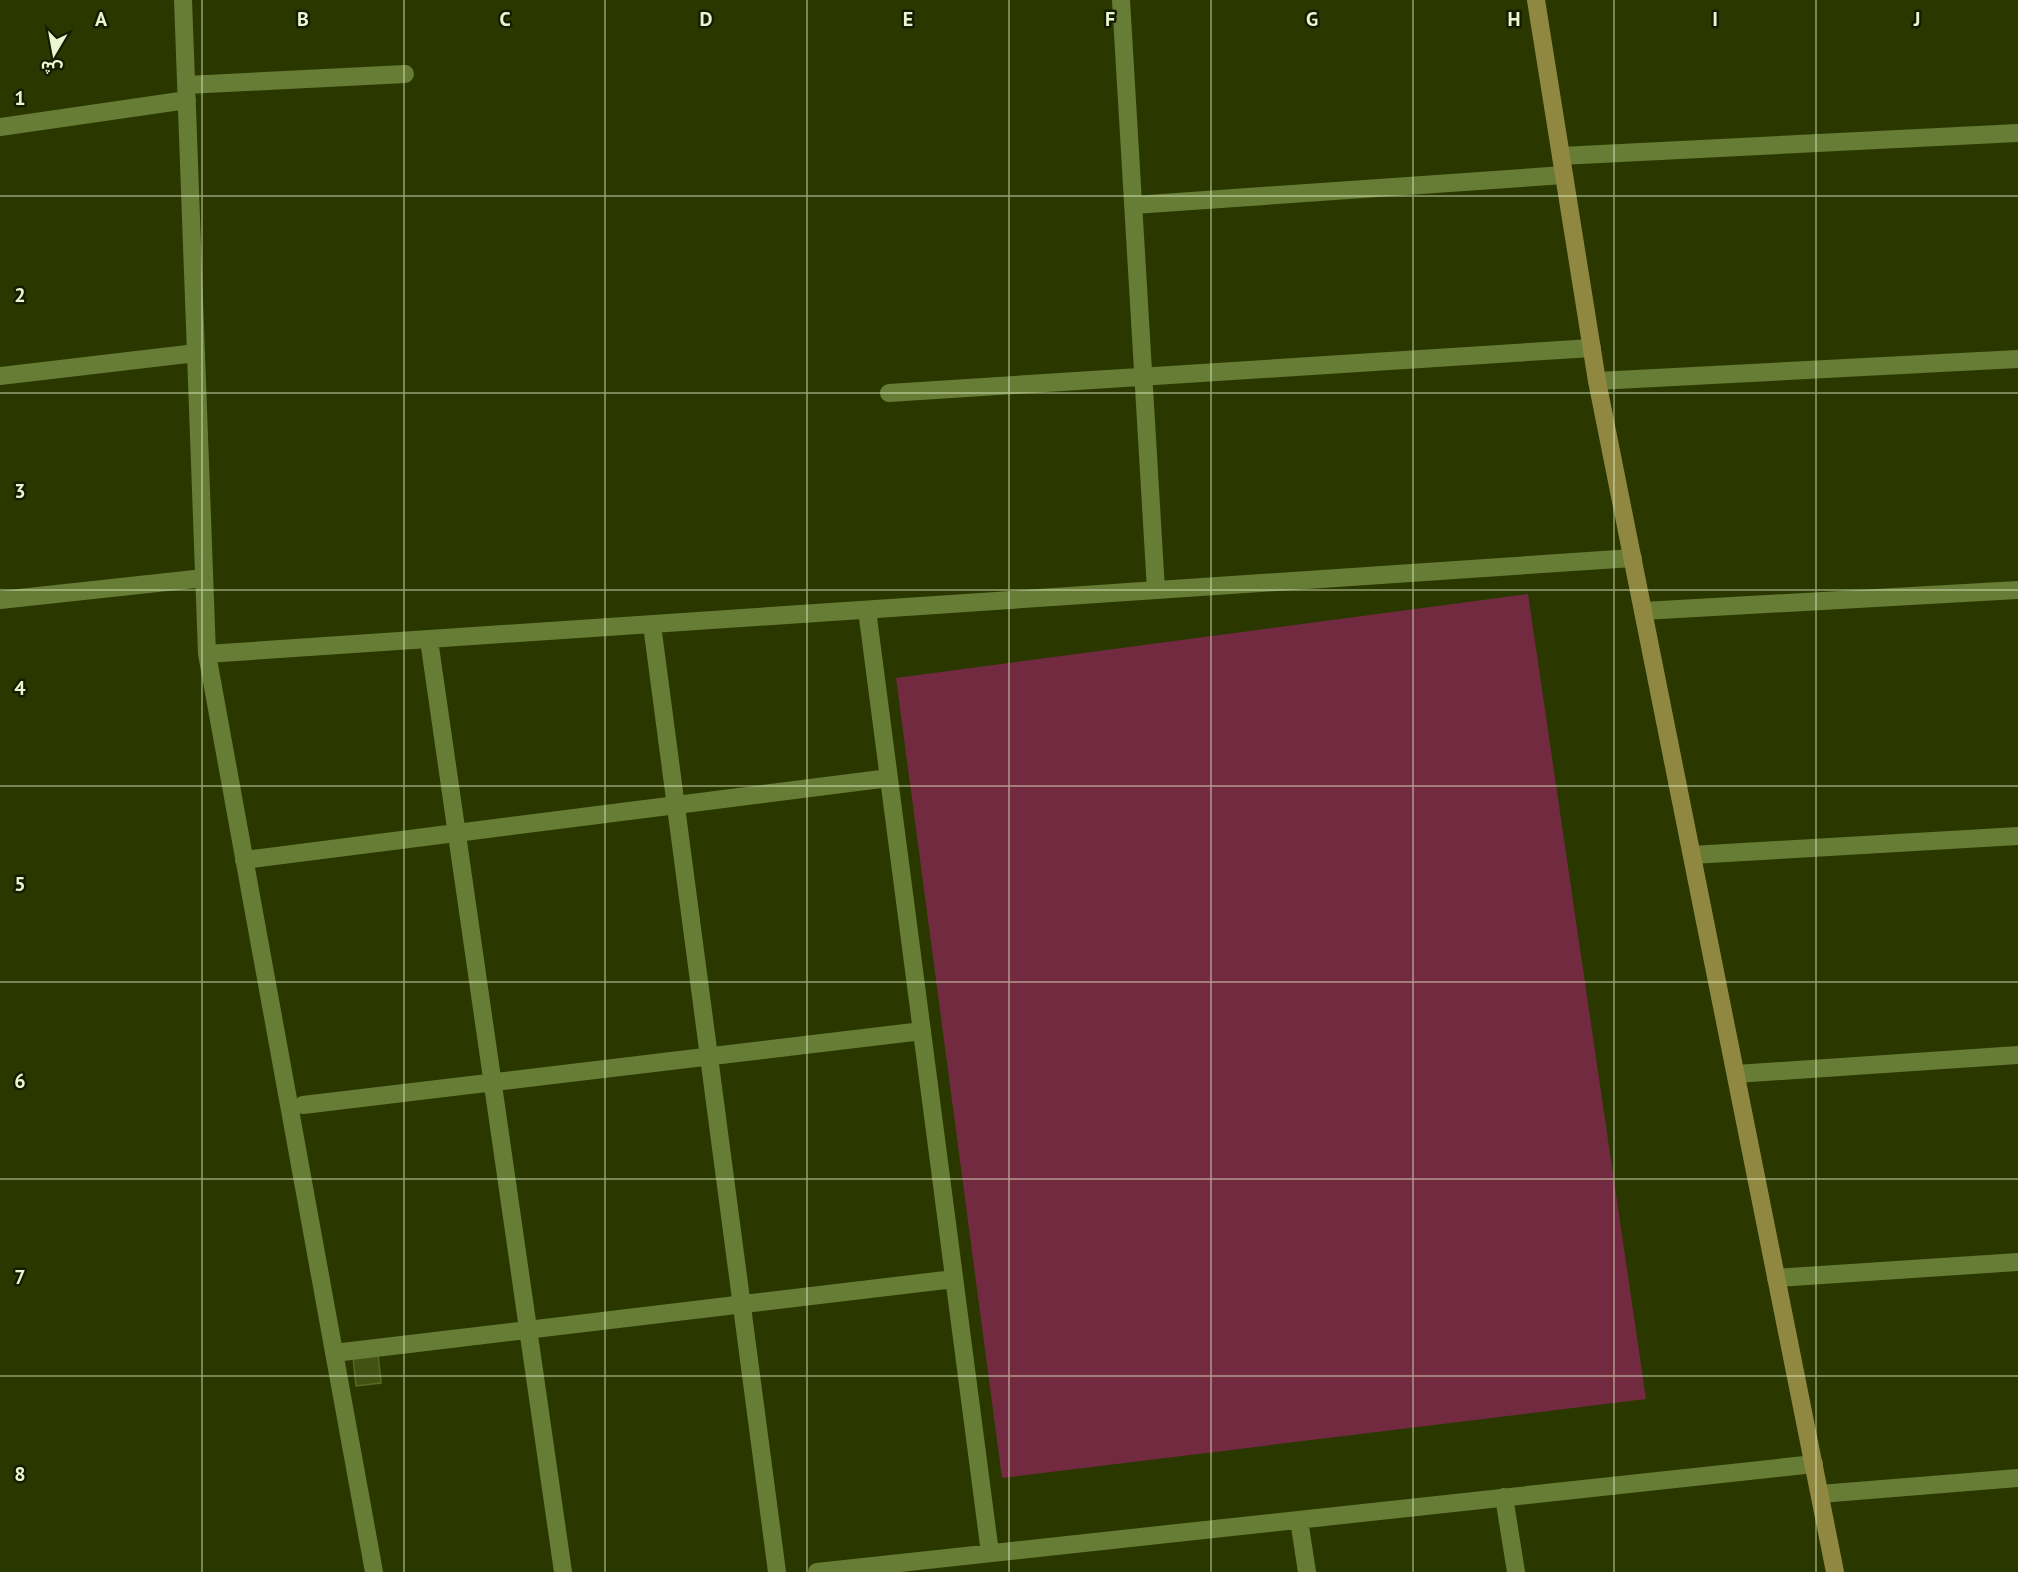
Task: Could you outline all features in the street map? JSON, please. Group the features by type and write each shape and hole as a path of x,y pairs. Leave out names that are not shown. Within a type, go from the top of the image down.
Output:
{"street":[{"path":"183,0 207,654 374,1572"},
{"path":"1121,0 1156,590"},
{"path":"1536,0 1597,381 1835,1572"},
{"path":"0,127 187,92 405,74"},
{"path":"1561,156 2018,133"},
{"path":"1134,205 1564,175"},
{"path":"889,393 1592,348"},
{"path":"0,376 196,353"},
{"path":"1597,381 2018,359"},
{"path":"207,654 1633,558"},
{"path":"0,600 204,578"},
{"path":"1643,611 2018,590"},
{"path":"867,610 990,1553"},
{"path":"652,625 777,1572"},
{"path":"429,640 563,1572"},
{"path":"244,860 888,778"},
{"path":"1692,855 2018,836"},
{"path":"303,1105 922,1031"},
{"path":"1736,1074 2018,1055"},
{"path":"1776,1278 2018,1262"},
{"path":"334,1353 954,1279"},
{"path":"817,1572 1814,1464"},
{"path":"1820,1494 2018,1478"},
{"path":"1504,1497 1516,1572"},
{"path":"1299,1520 1307,1572"}],"shaded area":[{"path":"1528,594 1646,1399 1002,1478 896,678"}],"building":[{"path":"378,1354 381,1383 356,1386 353,1357"}]}
